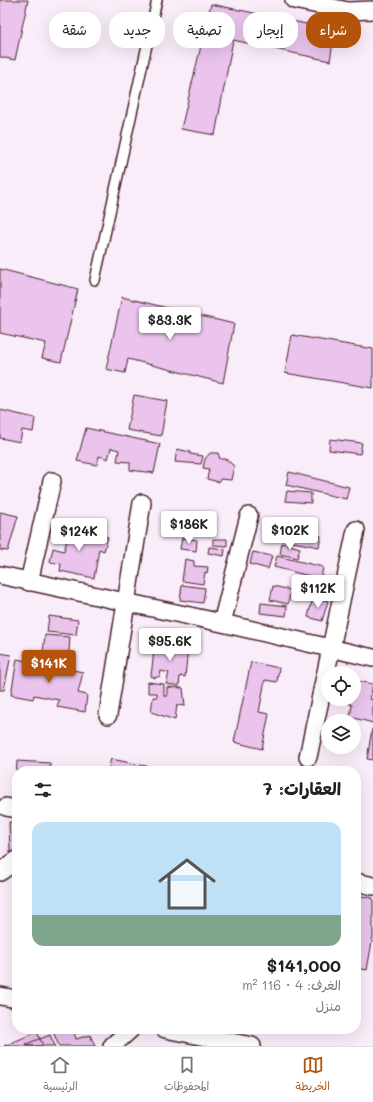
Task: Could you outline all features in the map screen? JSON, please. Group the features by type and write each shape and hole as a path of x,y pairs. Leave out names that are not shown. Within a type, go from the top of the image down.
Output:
{"street":[{"path":"294,0 348,11 373,10"},
{"path":"29,582 52,481"},
{"path":"108,714 142,503"},
{"path":"222,623 249,516"},
{"path":"308,757 356,530"},
{"path":"0,575 222,623 373,658"},
{"path":"0,872 12,864"},
{"path":"361,883 373,886"},
{"path":"0,996 12,998"},
{"path":"112,1046 125,1034"},
{"path":"199,1034 252,1046"}],"lane":[{"path":"95,280 157,0"}],"building":[{"path":"0,0 28,0 15,60 0,57"},
{"path":"211,4 249,12 243,12 243,42 235,40 235,12 209,12"},
{"path":"298,22 306,24 306,48 332,48 330,61 270,48 298,48"},
{"path":"200,48 231,48 215,135 181,129"},
{"path":"0,269 78,289 61,362 42,358 46,343 0,333"},
{"path":"122,297 234,324 223,383 128,359 125,373 106,369"},
{"path":"292,335 373,349 373,388 285,373"},
{"path":"134,395 167,401 161,436 127,430"},
{"path":"0,410 35,418 33,432 22,430 20,442 0,438"},
{"path":"86,428 160,444 154,473 130,470 130,462 117,461 119,450 111,448 108,459 99,456 97,465 77,461"},
{"path":"330,439 362,443 360,454 329,450"},
{"path":"177,449 190,452 190,454 203,456 201,464 175,462"},
{"path":"210,453 218,453 220,459 226,459 234,466 231,480 220,479 219,482 207,479 209,469 203,468 205,459"},
{"path":"289,472 349,487 346,499 286,485"},
{"path":"287,491 311,493 311,503 285,501"},
{"path":"0,512 18,516 8,551 0,550"},
{"path":"58,526 108,537 104,551 99,549 94,578 60,571 61,564 50,562 53,548 64,551 67,540 56,537"},
{"path":"284,528 321,536 319,547 282,540"},
{"path":"182,538 197,540 196,551 180,549"},
{"path":"213,539 227,539 227,546 213,545"},
{"path":"282,543 300,548 297,558 280,554"},
{"path":"209,547 225,549 224,556 208,553"},
{"path":"253,552 272,556 268,569 250,564"},
{"path":"277,556 323,567 321,579 274,567"},
{"path":"185,559 194,561 194,566 208,567 207,573 205,572 203,584 182,581"},
{"path":"182,585 205,588 203,603 180,600"},
{"path":"273,586 291,590 288,604 270,600"},
{"path":"313,597 328,601 322,621 308,617"},
{"path":"261,603 287,606 286,616 260,613"},
{"path":"49,616 78,620 76,635 47,632"},
{"path":"45,635 70,637 68,663 42,661"},
{"path":"155,642 188,647 185,677 180,676 179,686 166,684 169,673 161,671 160,676 155,678 151,676"},
{"path":"0,653 11,655 4,690 0,690"},
{"path":"17,659 83,672 78,693 87,695 85,712 57,707 59,700 34,695 33,699 11,695"},
{"path":"251,662 279,668 277,682 265,680 259,712 269,714 262,749 234,742"},
{"path":"148,682 164,684 164,696 167,696 167,687 183,688 185,706 177,705 175,720 151,712 153,697 157,697 157,693 148,693"},
{"path":"361,682 373,684 370,699 373,700 373,723 361,720 361,714 350,714 352,706 361,706"},
{"path":"373,729 373,760 367,759"},
{"path":"111,759 146,766 109,766"},
{"path":"17,761 50,763 50,766 17,766"},
{"path":"9,822 12,822 12,851 10,852"},
{"path":"361,896 373,898 373,936 367,970 361,969"},
{"path":"32,1034 38,1034 43,1046 4,1046"},
{"path":"54,1034 74,1034 76,1039 90,1035 95,1046 59,1046"},
{"path":"50,1035 55,1046 27,1046 26,1044"}]}
